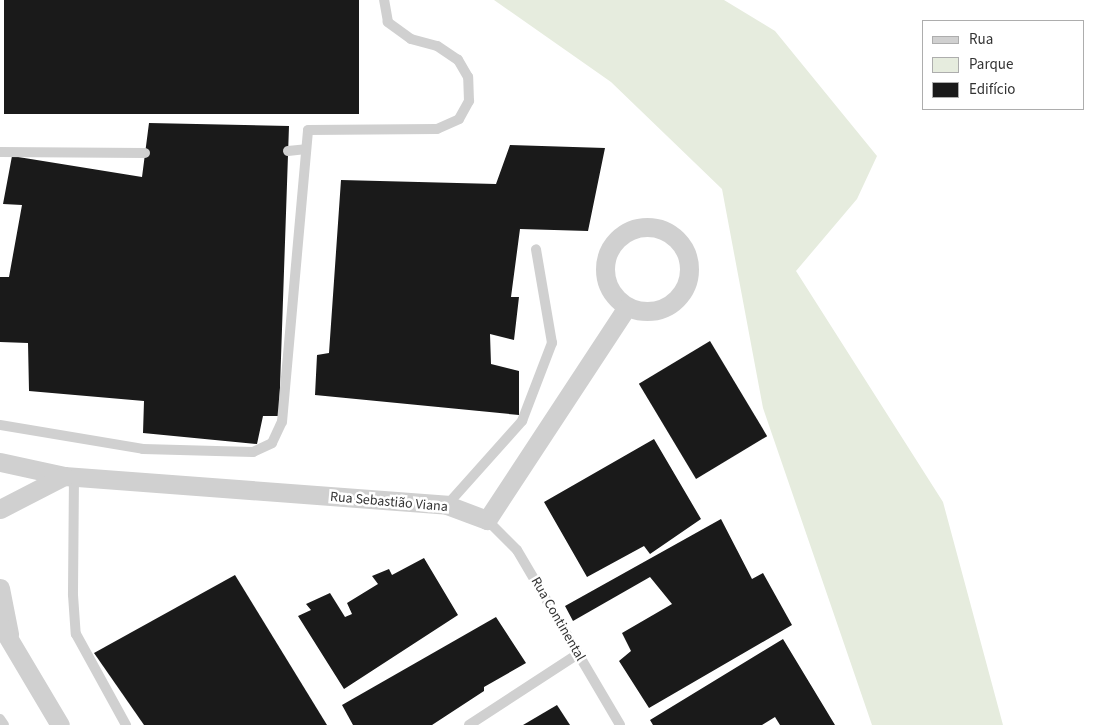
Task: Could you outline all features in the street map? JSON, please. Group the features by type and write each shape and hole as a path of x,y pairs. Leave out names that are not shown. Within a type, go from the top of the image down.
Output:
{"street":[{"path":"633,228 661,228 684,246 690,272 687,286 668,306 655,311 627,307 608,286 604,273 608,252 621,235 633,228"},
{"path":"487,520 627,307"},
{"name":"Rua Sebastião Viana","path":"0,462 69,476 447,505 487,520"},
{"path":"0,509 69,476"},
{"path":"0,492 0,499"},
{"path":"0,588 4,629 60,725"}],"lane":[{"path":"0,425 143,449 252,452 272,443 282,422 309,128 437,129 459,119 469,101 468,77 458,60 436,46 411,39 388,22 384,0"},
{"path":"288,151 306,150"},
{"path":"0,152 145,153"},
{"path":"447,505 522,421 552,343 536,250"},
{"path":"69,476 76,634 126,725"},
{"name":"Rua Continental","path":"487,520 517,550 620,725"},
{"path":"469,725 578,654"},
{"path":"0,719 4,725"}],"green space":[{"path":"494,0 724,0 775,31 877,156 857,199 796,271 943,502 1003,725 872,725 763,408 722,189 611,82"}],"building":[{"path":"4,0 359,0 359,114 4,114"},
{"path":"149,123 289,126 279,416 263,416 257,444 143,433 144,401 29,391 28,343 0,342 0,277 9,277 22,205 3,204 12,156 142,177"},
{"path":"510,145 605,148 588,231 520,229 511,297 519,297 514,340 490,334 491,364 519,371 519,415 315,395 317,355 329,353 341,180 496,184"},
{"path":"710,341 767,436 696,479 639,384"},
{"path":"654,439 701,519 650,554 644,546 587,577 544,502"},
{"path":"721,519 752,579 763,573 792,625 649,708 619,661 631,651 622,633 672,604 650,577 573,621 565,606"},
{"path":"424,558 458,615 344,689 298,616 311,610 306,604 330,593 345,617 352,614 347,603 378,584 372,576 389,569 392,575"},
{"path":"235,575 327,725 144,725 94,653"},
{"path":"496,617 526,663 484,687 484,691 432,725 353,725 342,705"},
{"path":"783,639 835,725 780,725 775,717 762,725 653,725 650,720"},
{"path":"557,705 570,725 523,725"}]}
